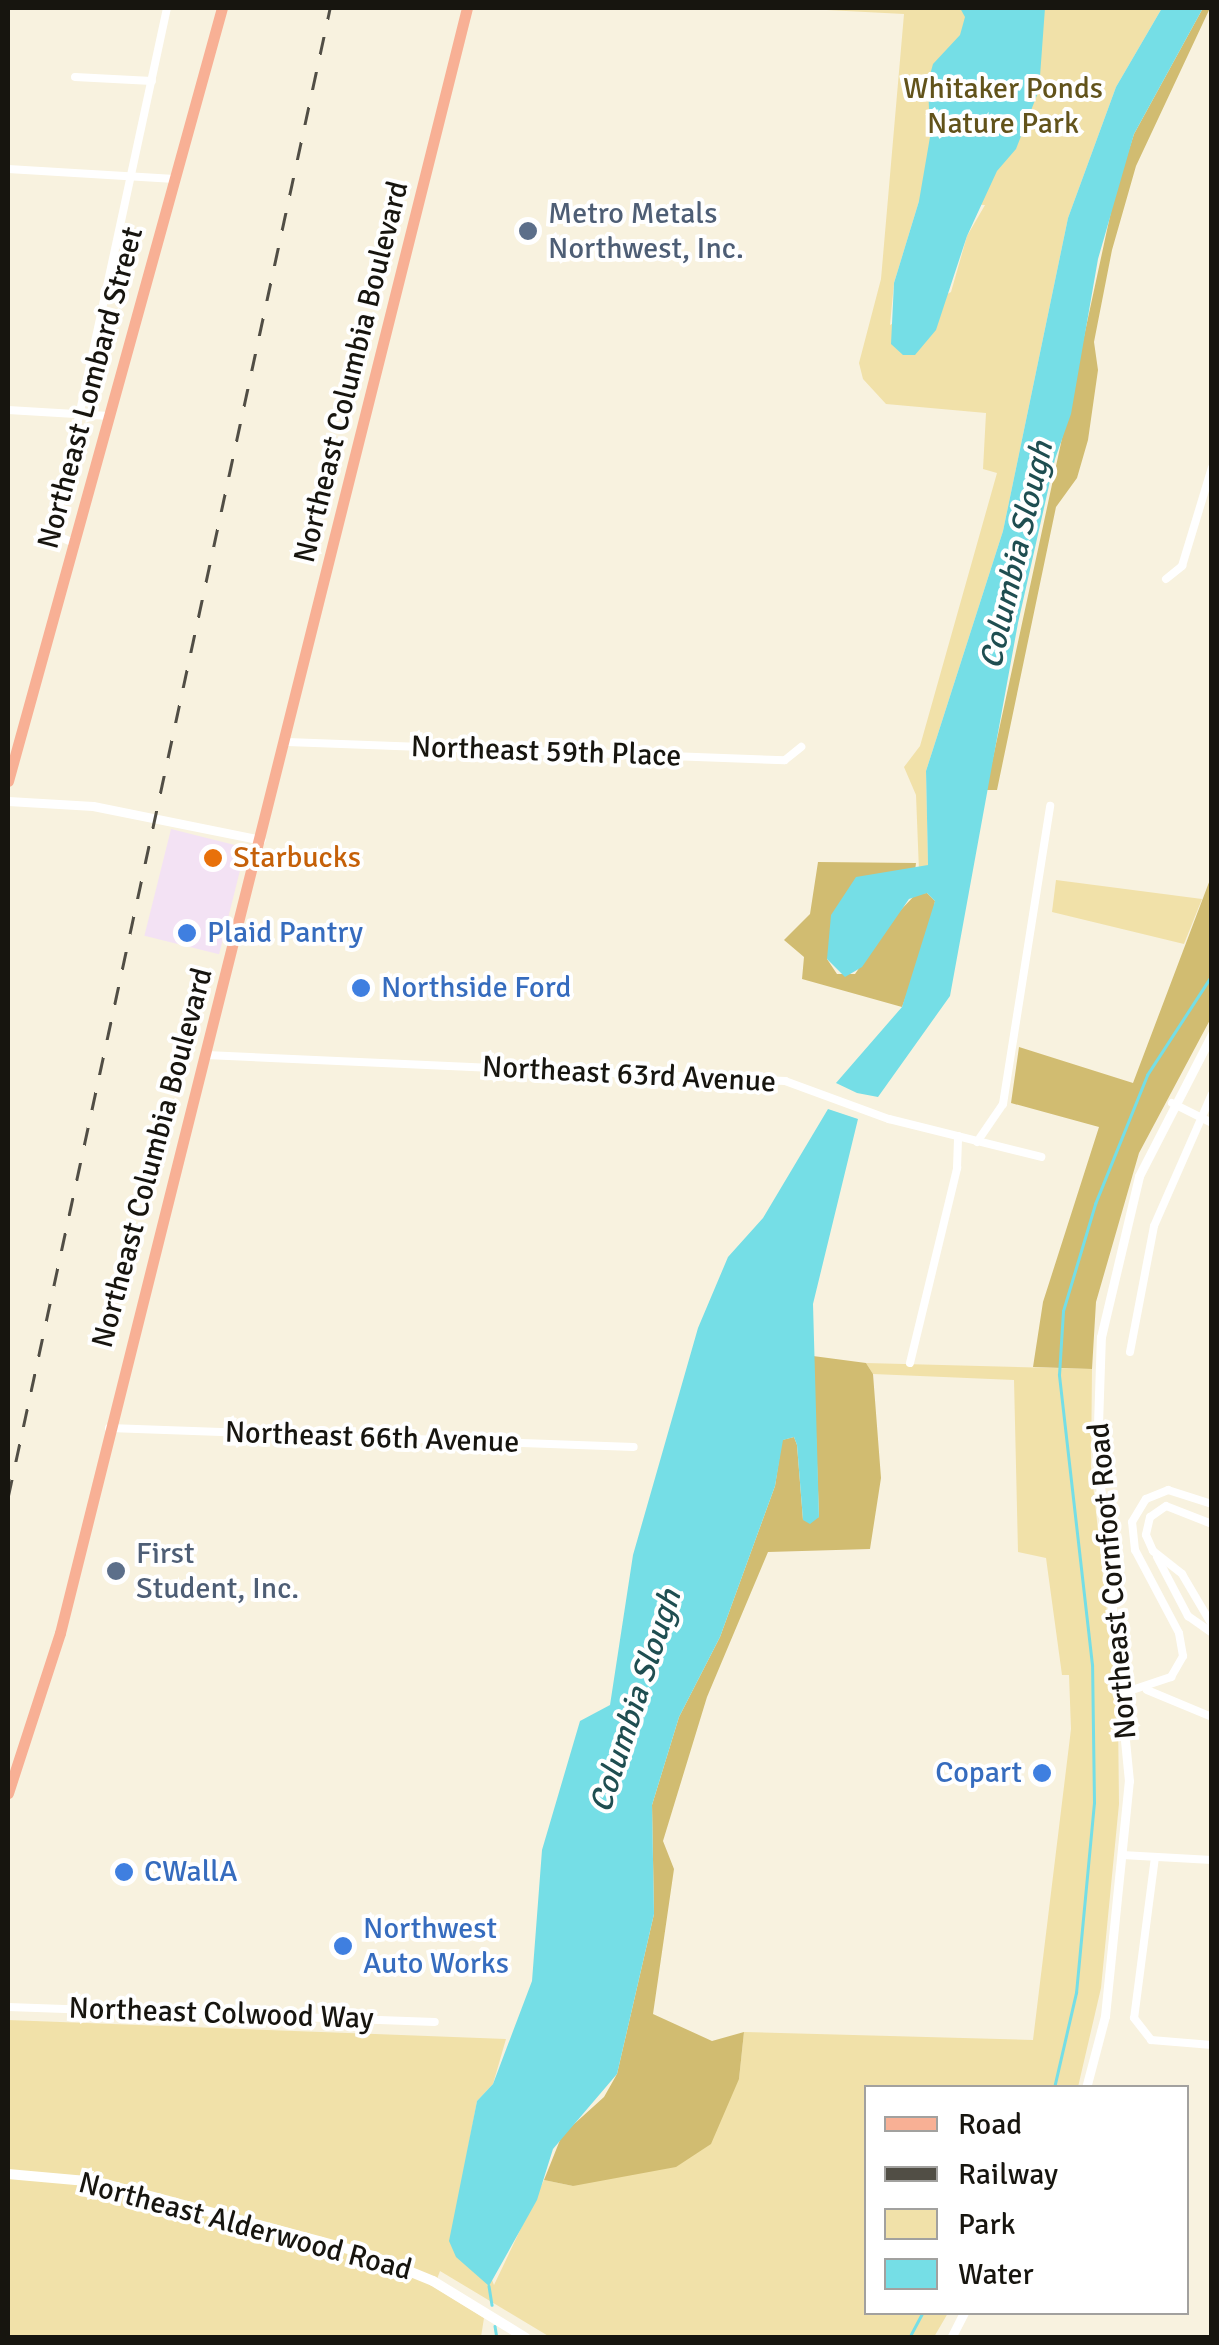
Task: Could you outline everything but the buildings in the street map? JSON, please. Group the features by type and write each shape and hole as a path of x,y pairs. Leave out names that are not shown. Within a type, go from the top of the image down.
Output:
{"main road":[{"name":"Northeast Lombard Street","path":"8,781 222,8"},
{"name":"Northeast Columbia Boulevard","path":"8,1793 54,1654 287,742 467,8"},
{"name":"Northeast Alderwood Road","path":"8,2174 98,2182 378,2257 433,2280 526,2338"}],"street":[{"path":"74,543 60,537 56,527 166,8"},
{"path":"74,78 152,81"},
{"path":"8,168 175,179"},
{"path":"8,410 109,416"},
{"path":"1166,579 1182,566 1212,467"},
{"name":"Northeast 59th Place","path":"287,742 785,760 801,748"},
{"path":"8,800 86,806 262,840"},
{"path":"977,1142 1004,1098 1050,806"},
{"name":"Northeast Cornfoot Road","path":"1087,2085 1103,2026 1129,1780 1124,1693 1098,1468 1099,1359 1127,1213 1172,1103 1212,1034"},
{"name":"Northeast 63rd Avenue","path":"206,1055 785,1082 977,1142 1041,1157"},
{"path":"1130,1352 1154,1226 1198,1116 1212,1094"},
{"path":"1172,1103 1212,1123"},
{"path":"910,1362 957,1168 958,1136"},
{"name":"Northeast 66th Avenue","path":"110,1428 634,1448"},
{"path":"1124,1693 1148,1690 1179,1668 1183,1644 1136,1550 1132,1522 1146,1500 1168,1490 1212,1504"},
{"path":"1212,1524 1166,1506 1147,1526 1153,1551 1188,1616 1212,1629"},
{"path":"1148,1690 1212,1716"},
{"path":"1122,1855 1212,1860"},
{"path":"1155,1858 1134,2018 1152,2040 1212,2045"},
{"name":"Northeast Colwood Way","path":"8,2006 435,2022"},
{"path":"951,2338 962,2315"}],"shaded area":[{"path":"1203,8 1210,8 1136,166 1112,250 1094,342 1098,370 1088,440 1077,478 1056,507 997,790 986,790 1115,193 1134,134"},
{"path":"171,829 246,848 219,954 144,936"},
{"path":"818,862 916,863 915,871 902,872 827,959 837,974 855,974 896,915 916,894 927,893 935,901 930,932 902,1007 802,979 804,957 784,940 810,914"},
{"path":"1211,877 1211,1018 1139,1153 1096,1302 1092,1369 1033,1367 1043,1302 1099,1127 1011,1103 1019,1047 1133,1083"},
{"path":"813,1356 866,1363 873,1374 881,1478 870,1549 768,1552 707,1697 663,1841 674,1869 653,2014 712,2041 744,2032 739,2079 711,2144 676,2167 573,2186 544,2180 562,2135 604,2097 617,2074 654,1914 652,1805 679,1717 720,1637 775,1486 782,1440 794,1437 797,1445 803,1520 819,1517"}],"green space":[{"name":"Whitaker Ponds Nature Park","path":"788,8 1162,8 1116,87 1068,218 1003,531 926,771 928,865 919,871 916,795 904,767 920,746 997,473 983,469 986,413 886,404 863,379 859,363 881,279 904,14","holes":["919,201 985,205 967,236 951,292 890,325 894,283"]},
{"path":"1056,880 1202,899 1184,944 1052,912"},
{"path":"866,1363 1092,1369 1091,1466 1118,1714 1119,1804 1101,1988 1078,2085 864,2085 864,2315 947,2315 934,2337 550,2337 440,2271 434,2287 484,2318 481,2337 8,2337 8,2020 506,2039 493,2084 477,2101 459,2196 494,2285 544,2180 573,2186 739,2079 744,2032 1033,2040 1071,1729 1069,1675 1062,1675 1046,1558 1018,1552 1014,1380 873,1374"}],"water":[{"path":"960,8 1045,8 1039,90 1016,149 997,171 967,236 936,330 915,355 903,355 891,344 894,283 919,201 930,137 928,82 933,64 960,35 965,17"},
{"path":"1162,8 1203,8 1134,134 1098,259 1071,414 1055,459 1018,623 950,996 878,1097 857,1093 836,1083 902,1007 935,901 927,893 909,899 862,967 845,977 827,959 831,915 856,877 928,865 926,771 1003,531 1068,218 1116,87"},
{"path":"828,1109 858,1119 813,1304 819,1517 810,1524 803,1520 797,1445 794,1437 783,1440 775,1486 720,1637 679,1717 652,1805 654,1914 617,2074 553,2149 537,2200 489,2286 456,2257 449,2241 477,2101 493,2084 532,1981 542,1850 580,1721 610,1705 633,1555 698,1328 728,1257 763,1218"}],"waterway":[{"name":"Columbia Slough","path":"1055,2085 1076,1993 1094,1803 1092,1665 1059,1375 1063,1311 1095,1204 1147,1075 1212,975"},
{"name":"Columbia Slough","path":"489,2286 492,2305"},
{"name":"Columbia Slough","path":"909,2338 921,2315"},
{"name":"Columbia Slough","path":"495,2326 497,2338"}],"railway":[{"path":"8,1497 330,8"}],"place":[{"name":"Metro Metals Northwest, Inc.","path":"528,231"},
{"name":"Starbucks","path":"213,858"},
{"name":"Plaid Pantry","path":"187,933"},
{"name":"Northside Ford","path":"361,988"},
{"name":"First Student, Inc.","path":"116,1571"},
{"name":"Copart","path":"1042,1773"},
{"name":"CWallA","path":"124,1872"},
{"name":"Northwest Auto Works","path":"343,1946"}]}
